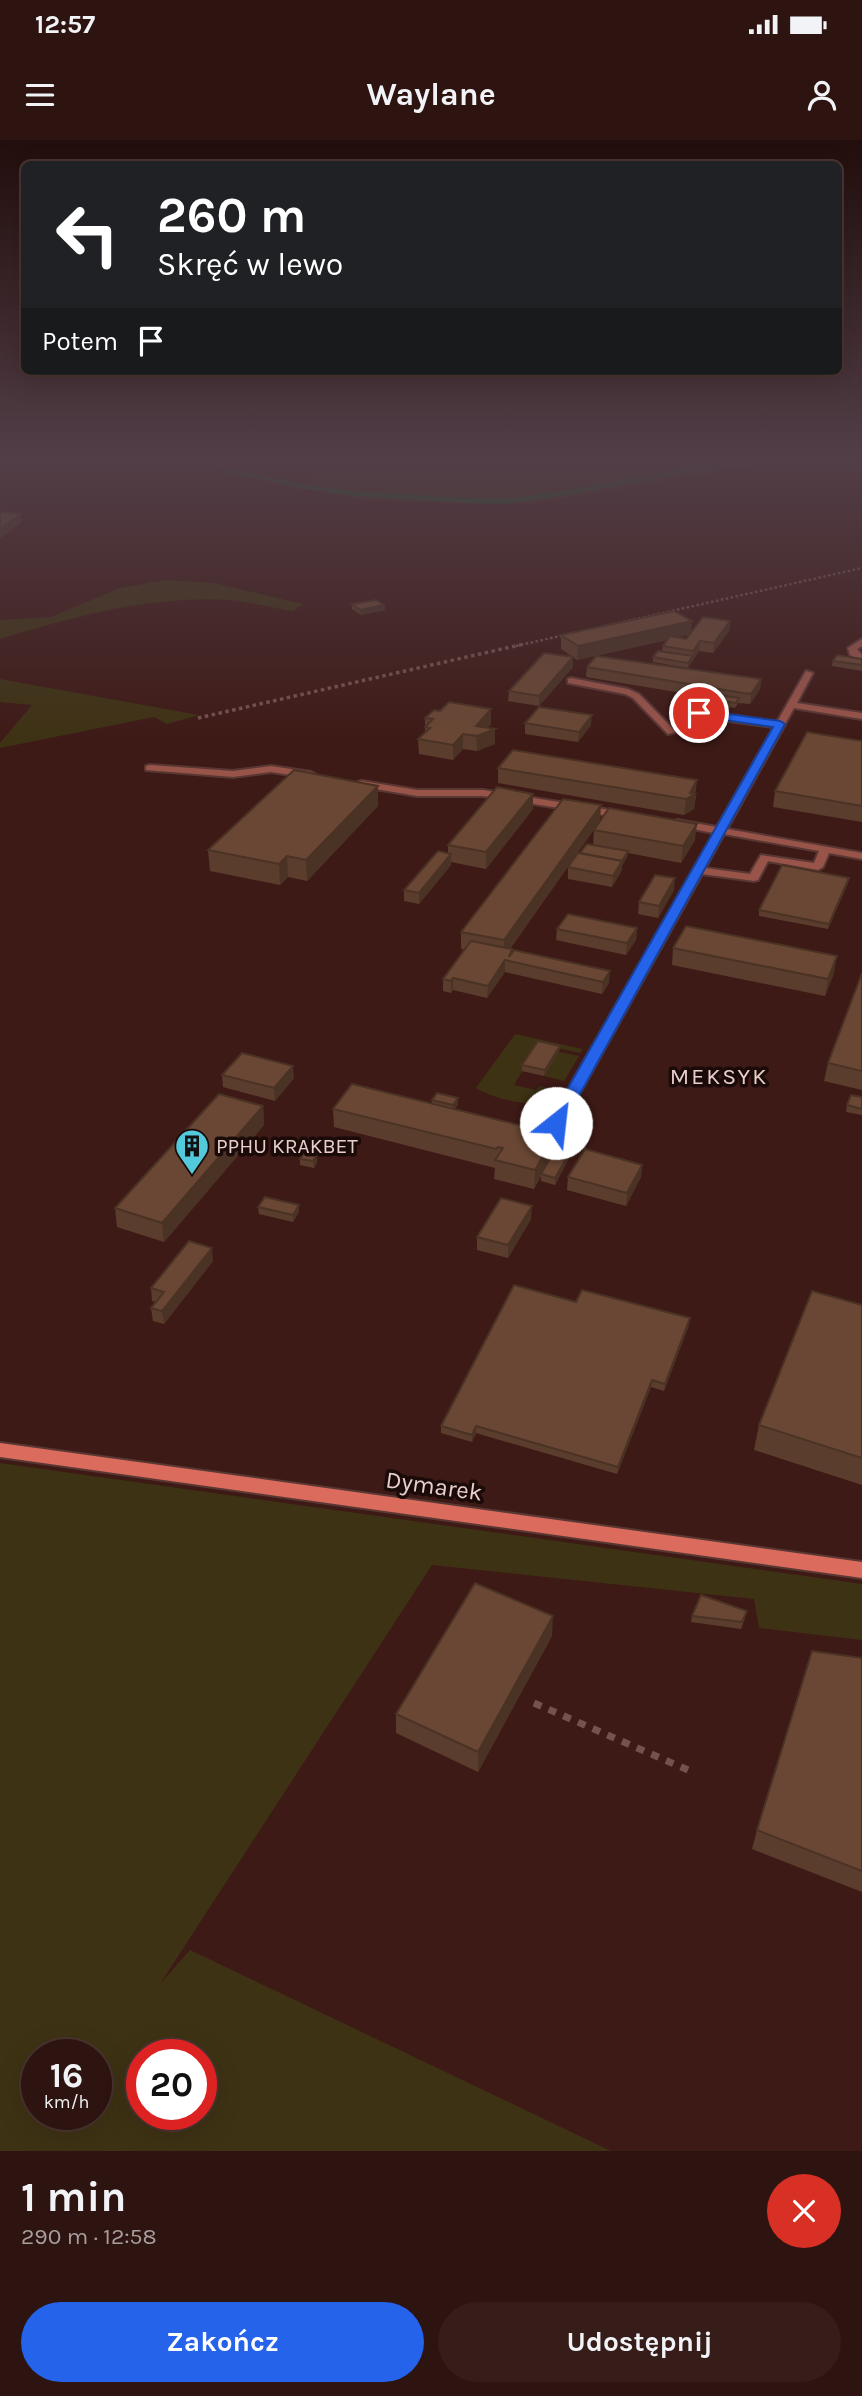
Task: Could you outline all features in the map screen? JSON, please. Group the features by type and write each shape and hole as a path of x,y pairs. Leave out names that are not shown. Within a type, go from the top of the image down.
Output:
{"street":[{"name":"Dymarek","path":"0,1450 862,1570"}],"lane":[{"path":"862,642 852,648 853,653 862,659"},
{"path":"556,1123 809,673"},
{"path":"571,681 636,696 671,732"},
{"path":"791,705 862,716"},
{"path":"699,713 780,724"},
{"path":"150,768 233,774 271,769 324,778"},
{"path":"350,782 417,793 483,793 634,816"},
{"path":"662,821 862,856"},
{"path":"699,870 754,878 765,857 818,867 825,849"}],"path":[{"path":"198,718 862,568"},
{"path":"534,1703 688,1770"}],"shaded area":[{"path":"166,580 214,583 303,604 293,611 229,600 200,599 142,604 84,616 0,639 0,620 51,617 120,588"},
{"path":"0,679 199,715 167,724 154,717 0,748 0,743 32,705 0,702"},
{"path":"515,1034 583,1049 580,1053 539,1044 514,1085 536,1090 539,1086 559,1090 552,1099 524,1103 493,1096 476,1088"},
{"path":"559,1052 579,1056 564,1081 544,1076"},
{"path":"0,1463 862,1584 862,1640 759,1628 754,1599 432,1565 160,1984 190,1950 611,2151 0,2151"}],"building":[{"path":"376,600 384,605 360,610 352,604"},
{"path":"674,611 692,621 578,646 561,635"},
{"path":"703,617 730,621 714,643 700,641 693,651 663,646 670,636 686,639"},
{"path":"658,651 693,656 688,663 653,657"},
{"path":"544,653 573,657 539,696 509,691"},
{"path":"837,655 862,659 862,665 833,661"},
{"path":"596,656 761,679 751,694 743,693 587,667"},
{"path":"715,694 739,698 736,703 711,699"},
{"path":"449,702 491,709 476,726 495,729 477,736 463,734 453,745 418,739 430,728 425,727 433,719 425,718 434,710 440,711"},
{"path":"539,707 592,715 579,732 525,723"},
{"path":"807,732 862,741 862,806 775,791"},
{"path":"513,750 697,780 690,793 695,794 686,799 498,768"},
{"path":"294,770 378,786 306,860 287,856 279,864 208,850"},
{"path":"497,787 533,794 486,852 448,845"},
{"path":"563,799 601,805 504,940 461,932"},
{"path":"609,808 697,824 683,846 594,830"},
{"path":"587,844 628,851 622,861 580,853"},
{"path":"438,851 451,854 419,893 404,890"},
{"path":"578,853 622,861 613,876 568,867"},
{"path":"782,865 849,878 829,924 759,910"},
{"path":"655,875 675,878 659,906 639,902"},
{"path":"568,914 637,928 627,943 557,929"},
{"path":"686,926 837,956 828,979 673,948"},
{"path":"471,941 512,949 509,957 514,950 610,971 603,982 505,960 488,986 453,978 451,981 443,979"},
{"path":"862,973 862,1071 828,1063"},
{"path":"538,1041 560,1046 545,1070 522,1065"},
{"path":"242,1053 293,1066 274,1088 222,1075"},
{"path":"352,1084 556,1134 535,1170 495,1160 503,1148 496,1149 333,1109"},
{"path":"437,1093 458,1098 453,1105 432,1100"},
{"path":"219,1094 263,1106 162,1223 115,1208"},
{"path":"851,1095 862,1097 862,1109 847,1105"},
{"path":"556,1148 570,1152 555,1178 541,1174"},
{"path":"585,1149 642,1165 627,1193 568,1177"},
{"path":"304,1153 317,1155 313,1161 300,1159"},
{"path":"265,1197 299,1205 293,1215 258,1207"},
{"path":"501,1198 532,1206 508,1245 477,1237"},
{"path":"189,1241 212,1248 162,1311 151,1308 164,1292 151,1288"},
{"path":"514,1285 576,1302 582,1290 690,1318 665,1384 652,1380 618,1467 476,1426 472,1435 441,1426"},
{"path":"812,1291 862,1305 862,1458 759,1425"},
{"path":"475,1583 553,1616 478,1752 396,1714"},
{"path":"701,1595 747,1611 742,1622 692,1616"},
{"path":"812,1651 862,1658 862,1871 757,1830"}],"place":[{"name":"PPHU KRAKBET","path":"192,1176"}],"district":[{"name":"MEKSYK","path":"719,1076"}],"route":[{"path":"556,1123 780,724 699,713"}]}
